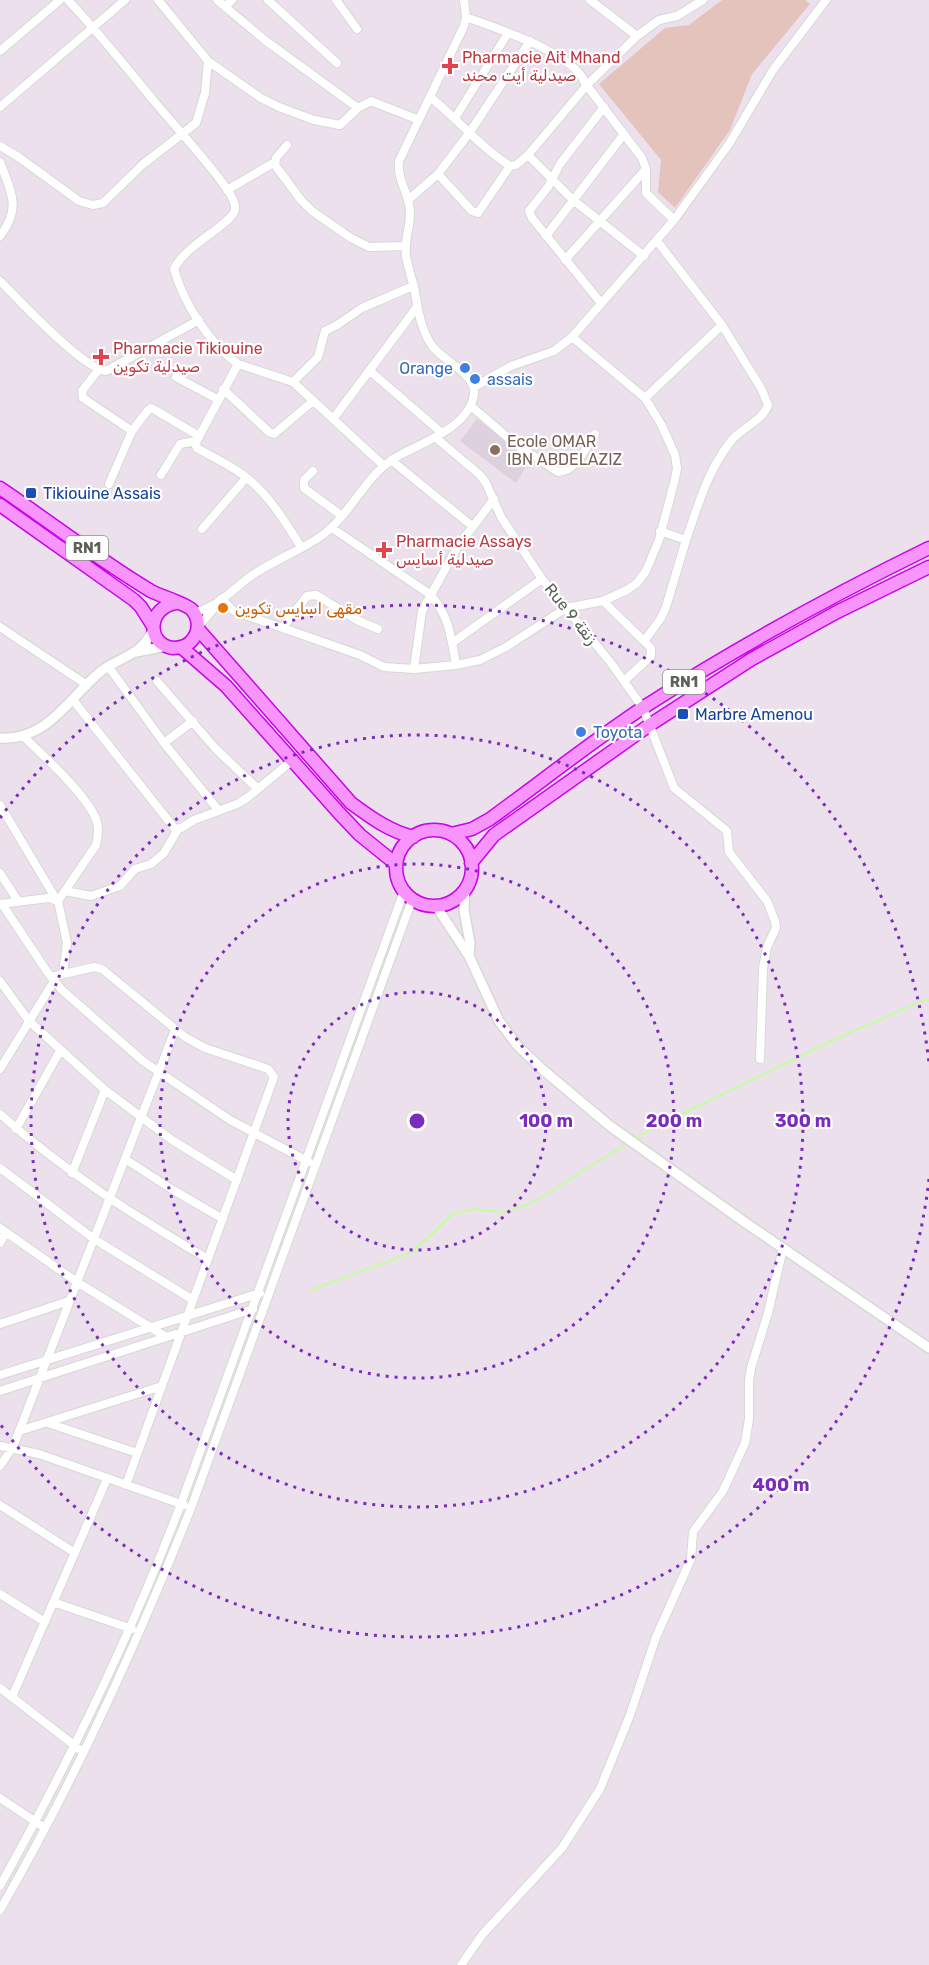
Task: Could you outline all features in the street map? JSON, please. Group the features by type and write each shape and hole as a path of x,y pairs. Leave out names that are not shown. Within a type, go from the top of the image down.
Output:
{"highway":[{"name":"RN1","path":"0,488 120,571 152,591 187,606 194,612"},
{"name":"RN1","path":"0,505 134,600 154,628 158,640 167,646"},
{"name":"RN1","path":"413,837 425,831 438,830 451,834 472,829 490,819 643,708 786,621 929,548"},
{"name":"RN1","path":"465,889 472,872 471,863 494,835 651,724 761,654 837,612 929,567"},
{"path":"154,628 157,612 163,607 176,603"},
{"path":"167,646 181,647 189,644 195,637 198,620 194,612"},
{"path":"198,628 351,803 398,833 413,837"},
{"path":"181,647 226,686 360,835 396,864"},
{"path":"451,834 465,846 471,863"},
{"path":"413,837 404,844 396,864 397,878 408,896 423,905 436,906 453,901 465,889"}],"street":[{"path":"0,51 60,0"},
{"path":"68,0 182,134 227,190 236,207 228,220 181,256 174,269 199,320 221,349 238,364 293,382 383,465"},
{"path":"0,107 125,0"},
{"path":"158,0 208,61 261,98 297,115 340,126 367,102 377,102 419,120"},
{"path":"217,0 266,41 358,108"},
{"path":"225,7 232,0"},
{"path":"268,0 337,63"},
{"path":"336,0 357,29"},
{"path":"194,612 204,610 266,566 332,528 383,465 453,426 471,406 474,387 460,370 433,348 417,307 405,246 410,212 398,171 399,161 456,45 466,17 465,0"},
{"path":"590,0 638,36"},
{"path":"430,97 489,152 510,166 516,165 528,155 587,85 638,36 659,20 677,16 699,1"},
{"path":"474,387 511,366 554,351 572,337 674,220 729,144 773,70 822,2"},
{"path":"466,17 530,41 575,67 642,158 646,169 646,193 674,220"},
{"path":"455,118 508,33"},
{"path":"408,200 438,174 470,132 530,41"},
{"path":"0,146 79,201 93,205 103,203 142,165 191,128 199,117 205,93 208,61"},
{"path":"602,303 546,236 532,218 530,211 548,187 560,164 604,107"},
{"path":"546,236 624,134"},
{"path":"227,190 275,162 287,145"},
{"path":"528,155 573,200 644,256"},
{"path":"0,162 13,203 13,212 11,220 0,236"},
{"path":"275,162 301,200 312,211 351,238 369,247 405,246"},
{"path":"438,174 472,211 478,213 510,166"},
{"path":"565,260 646,169"},
{"path":"645,640 666,607 686,540 714,466 731,440 763,414 768,405 762,390 723,325 657,241"},
{"path":"0,281 39,322 99,369 106,371 199,320"},
{"path":"293,382 318,357 325,331 362,308 413,285"},
{"path":"333,419 417,307"},
{"path":"645,398 723,325"},
{"path":"221,599 234,611 360,655 384,667 414,669 480,660 506,647 566,608 603,601 637,583 646,571 660,531 677,468 670,442 645,398 572,337"},
{"path":"238,364 223,389 216,408 197,439 197,448 260,489 301,547"},
{"path":"99,369 82,391 83,398 132,431"},
{"name":"Rue 9 زنقة","path":"370,371 480,475 501,517 542,579 643,708 674,788 727,831 729,852 759,888 772,909 776,928 764,958 760,1059"},
{"path":"176,377 219,400"},
{"path":"223,389 269,432 274,434 313,400"},
{"path":"471,406 514,444 558,472 565,472 572,467 595,434"},
{"path":"110,484 132,431 151,408 197,439"},
{"path":"161,476 180,444 197,439"},
{"path":"391,460 472,526"},
{"path":"313,471 304,480 304,488 342,516"},
{"path":"202,529 246,478"},
{"path":"414,669 422,611 472,526 494,499"},
{"path":"332,528 431,595 448,622 456,665"},
{"path":"660,531 686,540"},
{"path":"452,643 542,579"},
{"path":"283,627 311,594 378,629"},
{"path":"198,628 221,599"},
{"path":"603,601 651,648 652,653 624,681"},
{"path":"0,627 87,685"},
{"path":"0,738 23,736 46,724 108,666 142,646 154,628"},
{"path":"133,653 167,646"},
{"path":"108,666 164,743 219,811"},
{"path":"157,681 221,755 258,789"},
{"path":"72,700 173,827 178,829"},
{"path":"164,743 193,721"},
{"path":"23,736 91,808 97,821 99,834 96,845 57,900"},
{"path":"65,891 91,896 120,886 135,869 152,864 164,853 178,829 194,820 237,804 293,760"},
{"path":"0,805 57,900 67,943 63,975"},
{"path":"0,873 18,901"},
{"path":"465,889 464,910 470,943 469,956"},
{"path":"0,1886 74,1745 129,1629 181,1504 306,1160 408,896"},
{"path":"0,1910 83,1752 139,1631 191,1508 316,1165 408,896"},
{"path":"0,904 48,898 57,900"},
{"path":"0,904 53,979 96,1021 158,1072 254,1134 316,1165"},
{"path":"436,906 469,956 495,1014 507,1034 542,1069 610,1126 929,1348"},
{"path":"0,1069 53,979 94,967 105,970 175,1030 205,1048 272,1072 274,1080 126,1485"},
{"path":"0,981 29,1021 105,1090 196,1156 237,1180"},
{"path":"0,1466 13,1447 175,1030"},
{"path":"0,1048 6,1057"},
{"path":"16,1129 60,1051"},
{"path":"72,1173 105,1090"},
{"path":"0,1114 72,1173 109,1199 208,1259"},
{"path":"124,1159 223,1219"},
{"path":"0,1168 94,1239 193,1300"},
{"path":"0,1243 3,1231 77,1282 166,1337"},
{"path":"461,1965 482,1935 562,1848 600,1789 630,1715 656,1637 691,1559 693,1532 723,1491 745,1443 749,1419 751,1368 768,1313 783,1248"},
{"path":"0,1375 270,1290"},
{"path":"0,1324 69,1301"},
{"path":"0,1391 264,1306"},
{"path":"19,1431 162,1386"},
{"path":"47,1422 137,1454"},
{"path":"0,1446 39,1454 191,1508"},
{"path":"12,1697 107,1479"},
{"path":"0,1505 75,1553"},
{"path":"0,1594 45,1622"},
{"path":"53,1602 139,1631"},
{"path":"0,1688 83,1752"},
{"path":"0,1798 45,1828"}],"shaded area":[{"path":"722,0 805,0 810,4 752,74 730,130 675,208 658,192 661,160 599,84 665,28 689,25"},
{"name":"Ecole OMAR IBN ABDELAZIZ","path":"477,419 531,459 516,483 460,441"}],"waterway":[{"path":"634,1139 840,1037 929,1000"},
{"path":"311,1290 410,1253 452,1214 475,1209 503,1212 532,1203 629,1142"}],"place":[{"name":"Pharmacie Ait Mhand صيدلية أيت محند","path":"450,66"},
{"name":"Pharmacie Tikiouine صيدلية تكوين","path":"101,357"},
{"name":"Orange","path":"465,368"},
{"name":"assais","path":"475,379"},
{"name":"Ecole OMAR IBN ABDELAZIZ","path":"495,450"},
{"name":"Tikiouine Assais","path":"31,493"},
{"name":"Pharmacie Assays صيدلية أسايس","path":"384,550"},
{"name":"مقهى اسايس تكوين","path":"223,608"},
{"name":"Marbre Amenou","path":"683,714"},
{"name":"Toyota","path":"581,732"}]}
